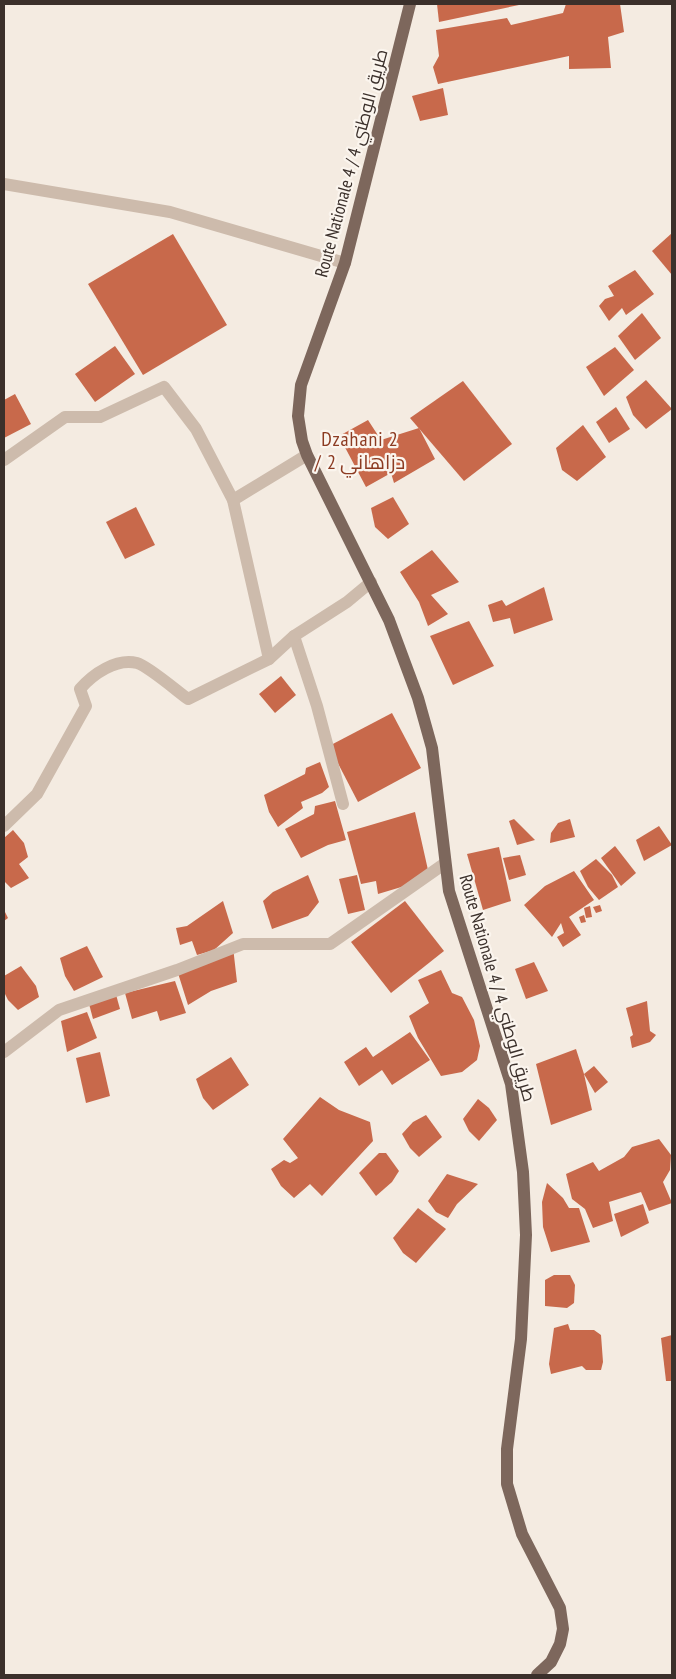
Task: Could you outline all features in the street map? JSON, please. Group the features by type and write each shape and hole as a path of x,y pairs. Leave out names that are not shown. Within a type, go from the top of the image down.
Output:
{"main road":[{"name":"Route Nationale 4 / طريق الوطني 4","path":"410,4 345,263 301,385 298,416 302,441 307,455 371,582 403,656 432,748 444,864 458,925 503,1054 517,1119 523,1172 526,1235 522,1339 507,1449 506,1484 522,1534 560,1608 563,1629 560,1644 551,1662 537,1675"}],"street":[{"path":"4,184 170,212 345,263"},
{"path":"4,460 65,417 100,417 164,388 196,429 233,500 269,659"},
{"path":"233,500 307,455"},
{"path":"4,826 37,794 86,706 80,689 89,679 118,662 138,664 188,699 269,659 294,636 347,602 371,582"},
{"path":"294,636 317,706 343,804"},
{"path":"4,1052 59,1010 177,970 243,944 330,944 444,864"}],"building":[{"path":"437,4 519,4 519,5 439,22"},
{"path":"566,4 620,4 624,32 608,37 611,68 569,69 569,56 438,84 433,67 439,56 436,30 507,18 511,25 563,13"},
{"path":"443,88 448,115 420,121 412,96"},
{"path":"672,233 672,275 652,251"},
{"path":"173,234 227,325 143,375 88,284"},
{"path":"635,270 654,294 626,315 622,308 609,321 599,306 605,299 614,296 608,286"},
{"path":"642,313 661,338 635,360 618,336"},
{"path":"115,346 135,374 95,402 75,374"},
{"path":"615,347 634,370 604,396 586,367"},
{"path":"646,380 672,409 646,429 633,415 626,397"},
{"path":"463,381 512,444 464,481 410,418"},
{"path":"15,394 31,424 4,438 4,400"},
{"path":"616,407 630,429 609,443 596,422"},
{"path":"368,420 381,440 419,428 435,459 394,483 391,473 366,487 339,436"},
{"path":"583,425 606,457 577,481 562,470 556,448"},
{"path":"393,497 409,524 388,539 375,527 371,508"},
{"path":"136,507 155,545 125,559 106,522"},
{"path":"432,550 459,582 431,595 448,614 428,626 419,602 400,572"},
{"path":"544,587 553,620 514,634 510,618 493,622 488,605 502,600 506,606"},
{"path":"469,621 494,666 453,685 430,636"},
{"path":"281,676 296,695 275,713 259,694"},
{"path":"392,713 421,768 358,802 329,746"},
{"path":"320,762 329,787 322,793 301,802 303,808 278,827 269,812 264,795 305,774 306,768"},
{"path":"335,801 346,840 328,845 301,858 285,829 314,814 315,806"},
{"path":"415,812 428,870 408,885 378,894 376,881 361,884 347,832"},
{"path":"514,819 535,840 517,845 509,821"},
{"path":"570,819 575,837 550,843 551,833 558,823"},
{"path":"659,826 672,845 644,861 636,840"},
{"path":"13,830 24,843 28,857 19,864 29,878 11,888 4,881 4,838"},
{"path":"615,846 636,873 621,886 601,858"},
{"path":"499,847 511,901 483,910 467,854"},
{"path":"520,855 526,875 509,880 503,858"},
{"path":"596,859 612,875 618,887 599,900 588,887 580,871"},
{"path":"574,871 594,900 569,917 581,935 563,947 557,937 564,933 561,923 552,937 524,905 545,886"},
{"path":"308,875 319,902 308,916 272,929 263,901 273,892"},
{"path":"357,875 365,910 348,914 339,879"},
{"path":"223,901 233,933 214,950 197,955 192,941 180,945 176,928 187,926"},
{"path":"405,901 444,951 391,993 351,942"},
{"path":"600,905 602,911 596,913 593,907"},
{"path":"590,906 592,917 586,918 584,908"},
{"path":"4,910 8,918 4,921"},
{"path":"584,915 586,922 581,923 579,917"},
{"path":"87,946 103,977 74,991 65,976 60,958"},
{"path":"233,947 237,982 211,991 188,1005 177,970"},
{"path":"534,962 548,991 526,999 515,969"},
{"path":"21,966 36,986 39,997 18,1010 8,1000 4,992 4,976"},
{"path":"441,970 452,993 462,997 474,1020 480,1046 477,1060 462,1072 441,1076 418,1038 409,1016 429,1003 418,980"},
{"path":"175,981 186,1013 160,1021 157,1011 132,1019 125,993"},
{"path":"115,991 120,1009 93,1019 88,1000"},
{"path":"647,1001 650,1031 656,1035 650,1042 632,1048 630,1037 633,1035 626,1008"},
{"path":"87,1012 97,1038 67,1052 61,1021"},
{"path":"410,1032 430,1060 392,1085 382,1070 359,1086 344,1062 366,1047 373,1057"},
{"path":"576,1049 592,1110 551,1125 536,1064"},
{"path":"100,1052 110,1096 86,1103 76,1058"},
{"path":"231,1057 249,1085 213,1110 203,1098 196,1079"},
{"path":"594,1066 608,1082 595,1093 584,1074"},
{"path":"320,1097 339,1110 370,1122 373,1141 322,1196 310,1184 294,1198 281,1186 271,1169 284,1160 290,1163 298,1158 283,1139"},
{"path":"478,1099 489,1108 497,1120 479,1141 469,1131 463,1119"},
{"path":"426,1115 442,1137 419,1157 410,1148 402,1134 413,1122"},
{"path":"659,1139 671,1155 670,1170 663,1182 672,1203 649,1211 641,1192 609,1202 613,1221 593,1228 585,1209 572,1199 566,1174 593,1162 599,1171 624,1157 632,1147"},
{"path":"379,1153 386,1153 399,1171 392,1182 376,1196 359,1173"},
{"path":"447,1174 478,1184 457,1204 448,1218 436,1212 428,1201"},
{"path":"547,1183 563,1198 569,1208 579,1208 590,1242 551,1252 543,1227 542,1202"},
{"path":"643,1204 649,1223 621,1237 614,1214"},
{"path":"418,1208 446,1229 416,1263 403,1253 393,1238"},
{"path":"554,1275 570,1275 575,1285 574,1303 567,1308 545,1306 545,1280"},
{"path":"568,1324 570,1330 594,1330 601,1335 603,1362 601,1370 586,1370 582,1366 551,1374 549,1364 554,1328"},
{"path":"672,1335 672,1381 666,1381 661,1338"}],"district":[{"name":"Dzahani 2 / دزاهاني 2","path":"360,450"}]}
